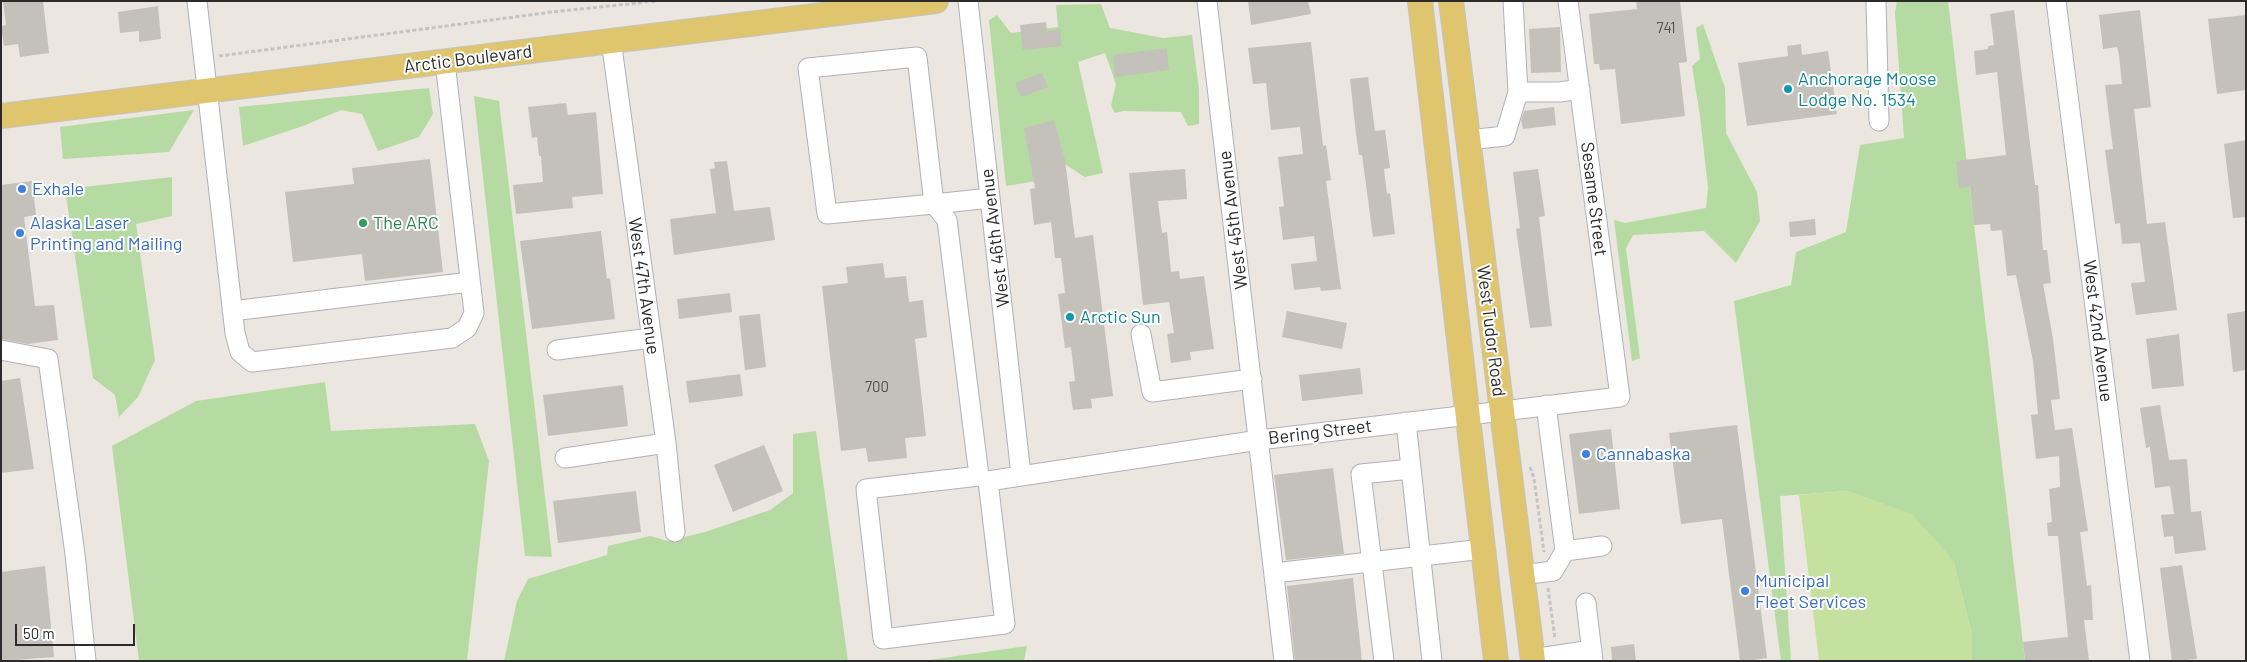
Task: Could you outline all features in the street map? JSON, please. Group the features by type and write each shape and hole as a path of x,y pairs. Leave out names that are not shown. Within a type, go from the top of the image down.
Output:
{"main road":[{"name":"Arctic Boulevard","path":"1,116 936,1"},
{"name":"West Tudor Road","path":"1420,1 1496,661"},
{"name":"West Tudor Road","path":"1450,1 1532,660"}],"street":[{"path":"197,1 232,311 240,352 252,362 452,338 468,328 474,313 445,62"},
{"name":"West 46th Avenue","path":"968,1 1021,475"},
{"name":"West 45th Avenue","path":"1207,1 1284,661"},
{"path":"1468,140 1505,136 1518,92 1513,1"},
{"name":"Sesame Street","path":"1568,1 1620,397"},
{"path":"1876,1 1879,121"},
{"name":"West 42nd Avenue","path":"2056,1 2140,661"},
{"name":"West 47th Avenue","path":"610,40 666,443 675,532"},
{"path":"984,478 866,490 883,639 1005,624 947,220 934,204 917,57 808,68 827,214 934,204 990,198"},
{"path":"1518,92 1560,92 1580,89"},
{"path":"232,311 470,282"},
{"path":"1141,334 1152,392 1252,379"},
{"path":"557,350 651,338"},
{"path":"1,350 48,359 75,554 86,661"},
{"name":"Bering Street","path":"984,478 1021,475 1259,440 1620,397"},
{"path":"1522,575 1553,571 1565,551 1546,405"},
{"path":"1406,422 1432,661"},
{"path":"566,458 666,443"},
{"path":"1384,661 1362,474 1411,469"},
{"path":"1565,551 1602,546"},
{"path":"1274,573 1420,554 1483,549"},
{"path":"1532,660 1593,655 1586,603"}],"path":[{"path":"204,57 552,12 658,1"}],"green space":[{"path":"1897,1 1948,1 2025,661 1972,661 1972,635 1953,560 1848,491 1780,496 1791,661 1781,661 1734,301 1791,285 1796,252 1846,232 1860,145 1904,138 1895,13"},
{"path":"1101,4 1110,28 1163,38 1192,35 1199,90 1199,124 1188,126 1181,112 1123,111 1115,113 1111,106 1116,84 1105,53 1078,62 1103,173 1085,177 1066,165 1056,167 1055,178 1006,186 989,20 997,15 1011,33 1058,27 1056,5"},
{"path":"1703,24 1725,88 1726,133 1757,192 1760,221 1736,263 1704,231 1633,235 1626,248 1640,358 1632,361 1614,220 1625,223 1706,208 1708,188 1692,66 1700,59 1696,28"},
{"path":"429,88 433,114 419,137 378,151 362,114 341,110 303,126 243,146 239,107"},
{"path":"474,96 499,101 552,557 525,556"},
{"path":"194,110 169,152 63,159 60,127"},
{"path":"172,177 172,216 136,224 155,360 138,397 119,417 115,395 93,378 65,189"},
{"path":"325,382 331,431 475,424 489,461 467,661 139,661 112,446 196,401"},
{"path":"816,431 848,661 504,661 517,601 528,579 607,555 608,546 650,536 668,541 705,532 770,510 793,493 793,434"},
{"path":"1848,491 1912,514 1953,560 1972,635 1972,661 1819,661 1799,495"},
{"path":"1027,646 1024,661 922,661"}],"building":[{"path":"3,1 43,1 49,53 20,57 18,44 4,46 1,26 6,25"},
{"path":"1248,1 1308,1 1311,14 1251,25"},
{"path":"1636,1 1680,1 1687,62 1679,63 1685,116 1621,124 1615,69 1600,70 1599,64 1594,64 1589,14 1637,9"},
{"path":"158,6 161,39 139,42 139,31 120,33 118,12"},
{"path":"2014,10 2035,185 2038,185 2043,250 2047,250 2051,283 2043,284 2053,339 2060,399 2051,400 2055,430 2072,428 2088,531 2080,532 2087,586 2091,585 2093,620 2084,620 2089,661 2025,661 2023,642 2068,637 2058,536 2048,536 2047,523 2052,522 2049,489 2060,487 2059,456 2036,459 2031,415 2038,414 2033,361 2016,275 2007,276 2002,230 1991,231 1990,224 1974,225 1970,187 1959,188 1956,161 2006,155 1997,72 1976,75 1974,51 1988,49 1988,46 1994,45 1990,14"},
{"path":"2140,10 2151,107 2134,109 2147,224 2165,222 2177,310 2136,315 2131,283 2145,282 2140,243 2122,244 2120,223 2115,224 2105,150 2113,149 2105,85 2122,84 2119,55 2117,47 2103,49 2099,15"},
{"path":"2246,15 2246,90 2217,94 2208,19"},
{"path":"1046,22 1047,31 1060,29 1062,46 1023,50 1020,25"},
{"path":"1560,27 1561,72 1531,73 1529,29"},
{"path":"1311,42 1323,146 1326,145 1331,180 1326,181 1341,289 1321,291 1320,287 1294,290 1291,264 1317,261 1314,236 1283,240 1279,207 1284,206 1278,157 1303,154 1300,127 1271,130 1266,83 1253,84 1248,48"},
{"name":"Anchorage Moose Lodge No. 1534","path":"1801,44 1802,55 1828,51 1837,114 1747,126 1738,63 1788,56 1787,46"},
{"path":"1167,48 1169,70 1115,77 1113,55"},
{"path":"1042,73 1048,87 1021,97 1015,83"},
{"path":"1368,77 1375,131 1385,130 1390,168 1384,169 1387,194 1390,193 1395,234 1373,237 1362,155 1359,155 1350,79"},
{"path":"566,103 568,115 596,112 603,194 572,197 573,208 516,214 513,185 543,182 541,156 539,156 537,137 532,138 528,107"},
{"path":"1554,107 1556,125 1523,129 1521,120 1524,111"},
{"path":"1054,120 1065,160 1075,238 1093,235 1113,396 1091,399 1092,408 1073,410 1069,382 1075,381 1071,347 1065,348 1058,294 1065,293 1061,258 1055,258 1051,222 1034,225 1030,189 1035,188 1024,128"},
{"path":"2246,140 2246,217 2233,218 2224,144"},
{"name":"The ARC","path":"430,159 443,272 365,281 362,254 293,262 285,192 354,184 352,168"},
{"path":"727,161 734,211 770,207 775,240 674,255 670,219 716,213 710,169 715,168 714,162"},
{"path":"1185,169 1187,199 1158,201 1162,233 1167,232 1171,272 1179,271 1180,279 1204,276 1214,349 1190,352 1191,360 1171,363 1167,334 1174,333 1169,302 1143,305 1129,173"},
{"path":"1538,169 1545,216 1539,217 1552,326 1530,328 1516,229 1520,228 1513,172"},
{"path":"32,181 36,215 24,217 35,306 54,305 58,340 28,344 1,339 1,185"},
{"path":"1815,219 1816,235 1790,237 1789,222"},
{"path":"601,231 607,279 610,278 615,319 532,329 520,241"},
{"path":"883,263 885,278 906,276 909,302 923,300 927,337 915,339 926,436 905,438 907,458 868,462 866,448 841,451 822,286 848,283 846,267"},
{"path":"730,293 732,312 679,319 677,299"},
{"path":"1287,311 1347,323 1342,349 1282,337"},
{"path":"2246,311 2246,370 2233,372 2227,314"},
{"path":"760,314 766,367 745,370 739,316"},
{"path":"2179,334 2184,386 2152,389 2146,339"},
{"path":"1360,368 1363,394 1302,401 1299,375"},
{"path":"740,374 743,396 689,403 686,381"},
{"path":"20,378 34,469 1,473 1,381"},
{"path":"623,385 628,426 548,436 543,395"},
{"path":"2160,405 2169,460 2187,459 2191,512 2201,511 2206,550 2175,554 2173,536 2164,537 2161,515 2174,514 2170,486 2155,488 2150,447 2146,448 2140,408"},
{"name":"Municipal Fleet Services","path":"1737,425 1767,658 1745,661 1740,661 1722,519 1681,524 1669,433"},
{"path":"1611,429 1620,509 1579,514 1569,434"},
{"path":"764,445 783,491 733,512 714,465"},
{"path":"1333,468 1344,554 1286,560 1274,475"},
{"path":"636,491 641,532 558,543 553,501"},
{"path":"2182,565 2197,659 2172,661 2160,568"},
{"path":"45,566 54,657 1,661 1,572"},
{"path":"1353,578 1362,661 1295,661 1287,586"},
{"path":"1634,644 1636,661 1612,661 1611,647"}],"place":[{"name":"Anchorage Moose Lodge No. 1534","path":"1788,89"},
{"name":"Exhale","path":"22,189"},
{"name":"The ARC","path":"363,223"},
{"name":"Alaska Laser Printing and Mailing","path":"20,233"},
{"name":"Arctic Sun","path":"1070,317"},
{"name":"Cannabaska","path":"1586,454"},
{"name":"Municipal Fleet Services","path":"1745,591"}]}
